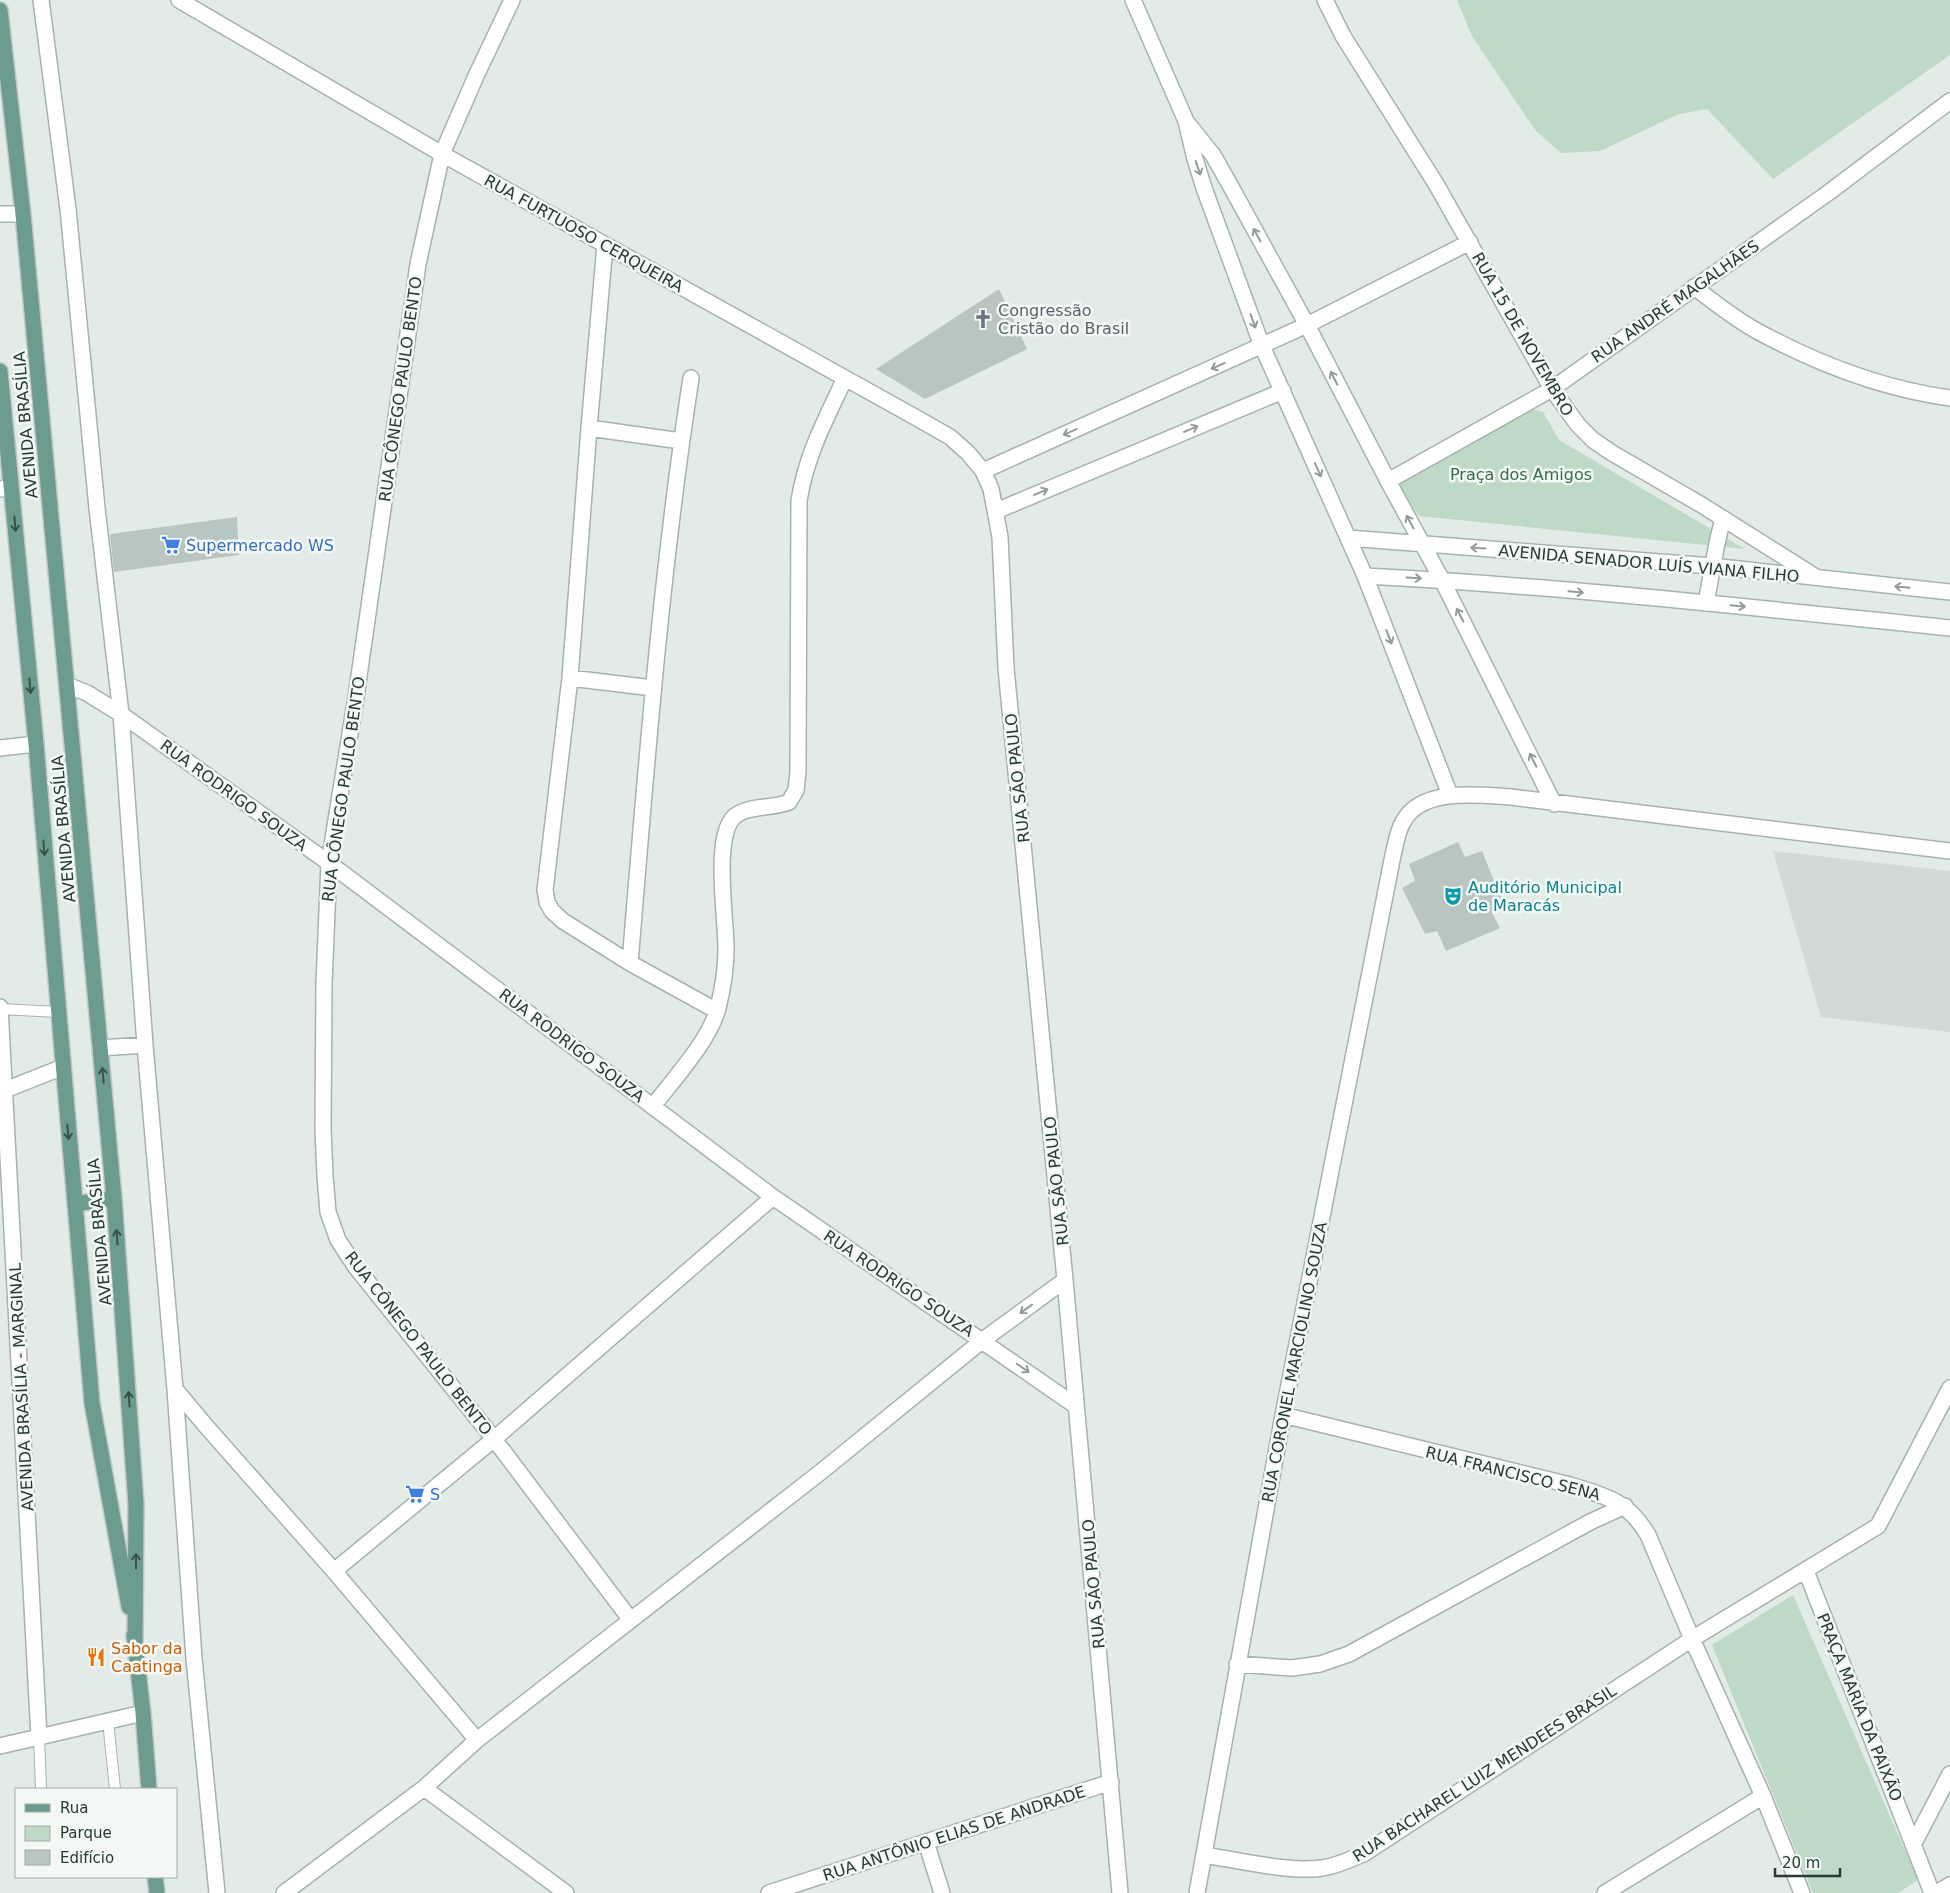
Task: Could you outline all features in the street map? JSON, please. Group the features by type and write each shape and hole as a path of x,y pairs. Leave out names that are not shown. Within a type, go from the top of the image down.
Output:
{"main road":[{"name":"AVENIDA BRASÍLIA","path":"0,10 23,214 114,1198 136,1504 136,1645 148,1788"},
{"name":"AVENIDA BRASÍLIA","path":"0,371 6,488 36,744 92,1403 136,1645"},
{"path":"75,1204 114,1198"},
{"path":"155,1878 157,1893"}],"street":[{"path":"40,0 68,209 97,508 121,714 145,1045 175,1389 194,1658 218,1893"},
{"name":"RUA FURTUOSO CERQUEIRA","path":"179,0 442,154 950,437 968,453 983,471"},
{"name":"RUA CÔNEGO PAULO BENTO","path":"512,0 442,154 418,264 356,697 329,864 324,983 323,1110 328,1212 338,1240 354,1266 494,1439 630,1619"},
{"path":"1134,0 1186,121 1204,188 1262,346 1365,576 1450,796 1472,794 1511,797 1554,804 1950,851"},
{"name":"RUA 15 DE NOVEMBRO","path":"1325,0 1347,44 1436,184 1552,389 1572,418 1593,440 1723,518 1816,577"},
{"name":"RUA ANDRÉ MAGALHÃES","path":"1388,481 1552,389 1828,193 1950,101"},
{"path":"1186,121 1213,155 1307,325 1442,580 1554,804"},
{"path":"0,214 23,214"},
{"path":"983,471 1307,325 1470,242"},
{"path":"605,244 570,678 545,890 547,902 552,912 563,921 630,963 717,1011"},
{"path":"1694,287 1755,330 1820,361 1869,379 1920,394 1950,398"},
{"path":"630,963 653,688 690,378"},
{"path":"653,1106 699,1044 717,1011 725,972 726,947 722,854 728,827 734,817 742,812 789,802 796,790 798,772 799,501 803,477 810,454 845,378"},
{"path":"996,511 1283,391"},
{"path":"589,428 681,442"},
{"name":"RUA SÃO PAULO","path":"983,471 991,489 1000,537 1006,668 1066,1280 1120,1893"},
{"path":"1706,603 1723,518"},
{"name":"AVENIDA SENADOR LUÍS VIANA FILHO","path":"1348,538 1712,566 1950,592"},
{"path":"1365,576 1442,580 1706,603 1950,628"},
{"path":"570,678 653,688"},
{"name":"RUA RODRIGO SOUZA","path":"67,685 86,693 121,714 329,864 773,1197 983,1340 1076,1406"},
{"path":"0,748 36,744"},
{"name":"RUA CORONEL MARCIOLINO SOUZA","path":"1197,1893 1283,1415 1333,1153 1398,833 1404,820 1414,810 1427,801 1450,796"},
{"name":"AVENIDA BRASÍLIA - MARGINAL","path":"0,1008 6,1215 39,1737"},
{"path":"100,1048 145,1045"},
{"path":"3,1091 63,1067"},
{"path":"334,1571 494,1439 773,1197"},
{"path":"284,1893 424,1788 477,1740 822,1471 983,1340 1066,1280"},
{"path":"1802,1893 1763,1796 1692,1639 1878,1526 1950,1388"},
{"path":"175,1389 334,1571 477,1740"},
{"name":"RUA FRANCISCO SENA","path":"1283,1415 1570,1485 1599,1493 1625,1506 1639,1520 1648,1535 1692,1639"},
{"path":"1237,1664 1292,1668 1320,1664 1349,1654 1605,1514 1625,1506"},
{"name":"PRAÇA MARIA DA PAIXÃO","path":"1806,1571 1932,1893"},
{"name":"RUA BACHAREL LUIZ MENDEES BRASIL","path":"1204,1855 1296,1869 1321,1869 1342,1864 1365,1853 1692,1639"},
{"path":"0,1746 142,1713"},
{"path":"1914,1843 1950,1774"},
{"name":"RUA ANTÔNIO ELIAS DE ANDRADE","path":"769,1893 1111,1782"},
{"path":"424,1788 566,1893"},
{"path":"1605,1893 1763,1796"},
{"path":"926,1842 942,1893"},
{"path":"1937,1893 1950,1885"}],"lane":[{"path":"0,1008 58,1012"},
{"path":"108,1721 115,1788"},
{"path":"39,1737 41,1788"}],"shaded area":[{"path":"1773,851 1950,871 1950,1032 1821,1017"}],"green space":[{"path":"1457,0 1950,0 1950,55 1773,179 1707,109 1679,114 1600,151 1561,153 1535,130 1472,36"},
{"name":"Praça dos Amigos","path":"1532,409 1543,412 1559,440 1745,549 1419,516 1394,483"},
{"path":"1793,1595 1918,1880 1898,1893 1813,1893 1712,1645"}],"building":[{"name":"Congressão Cristão do Brasil","path":"999,289 1027,349 925,399 876,369"},
{"name":"Supermercado WS","path":"237,517 239,555 114,572 110,534"},
{"name":"Auditório Municipal de Maracás","path":"1458,842 1465,857 1482,851 1503,903 1491,911 1500,928 1446,951 1437,931 1425,934 1402,888 1415,881 1409,864"}],"place":[{"name":"Congressão Cristão do Brasil","path":"983,319"},
{"name":"Supermercado WS","path":"171,545"},
{"name":"Auditório Municipal de Maracás","path":"1453,896"},
{"name":"S","path":"415,1494"},
{"name":"Sabor da Caatinga","path":"96,1657"}]}
